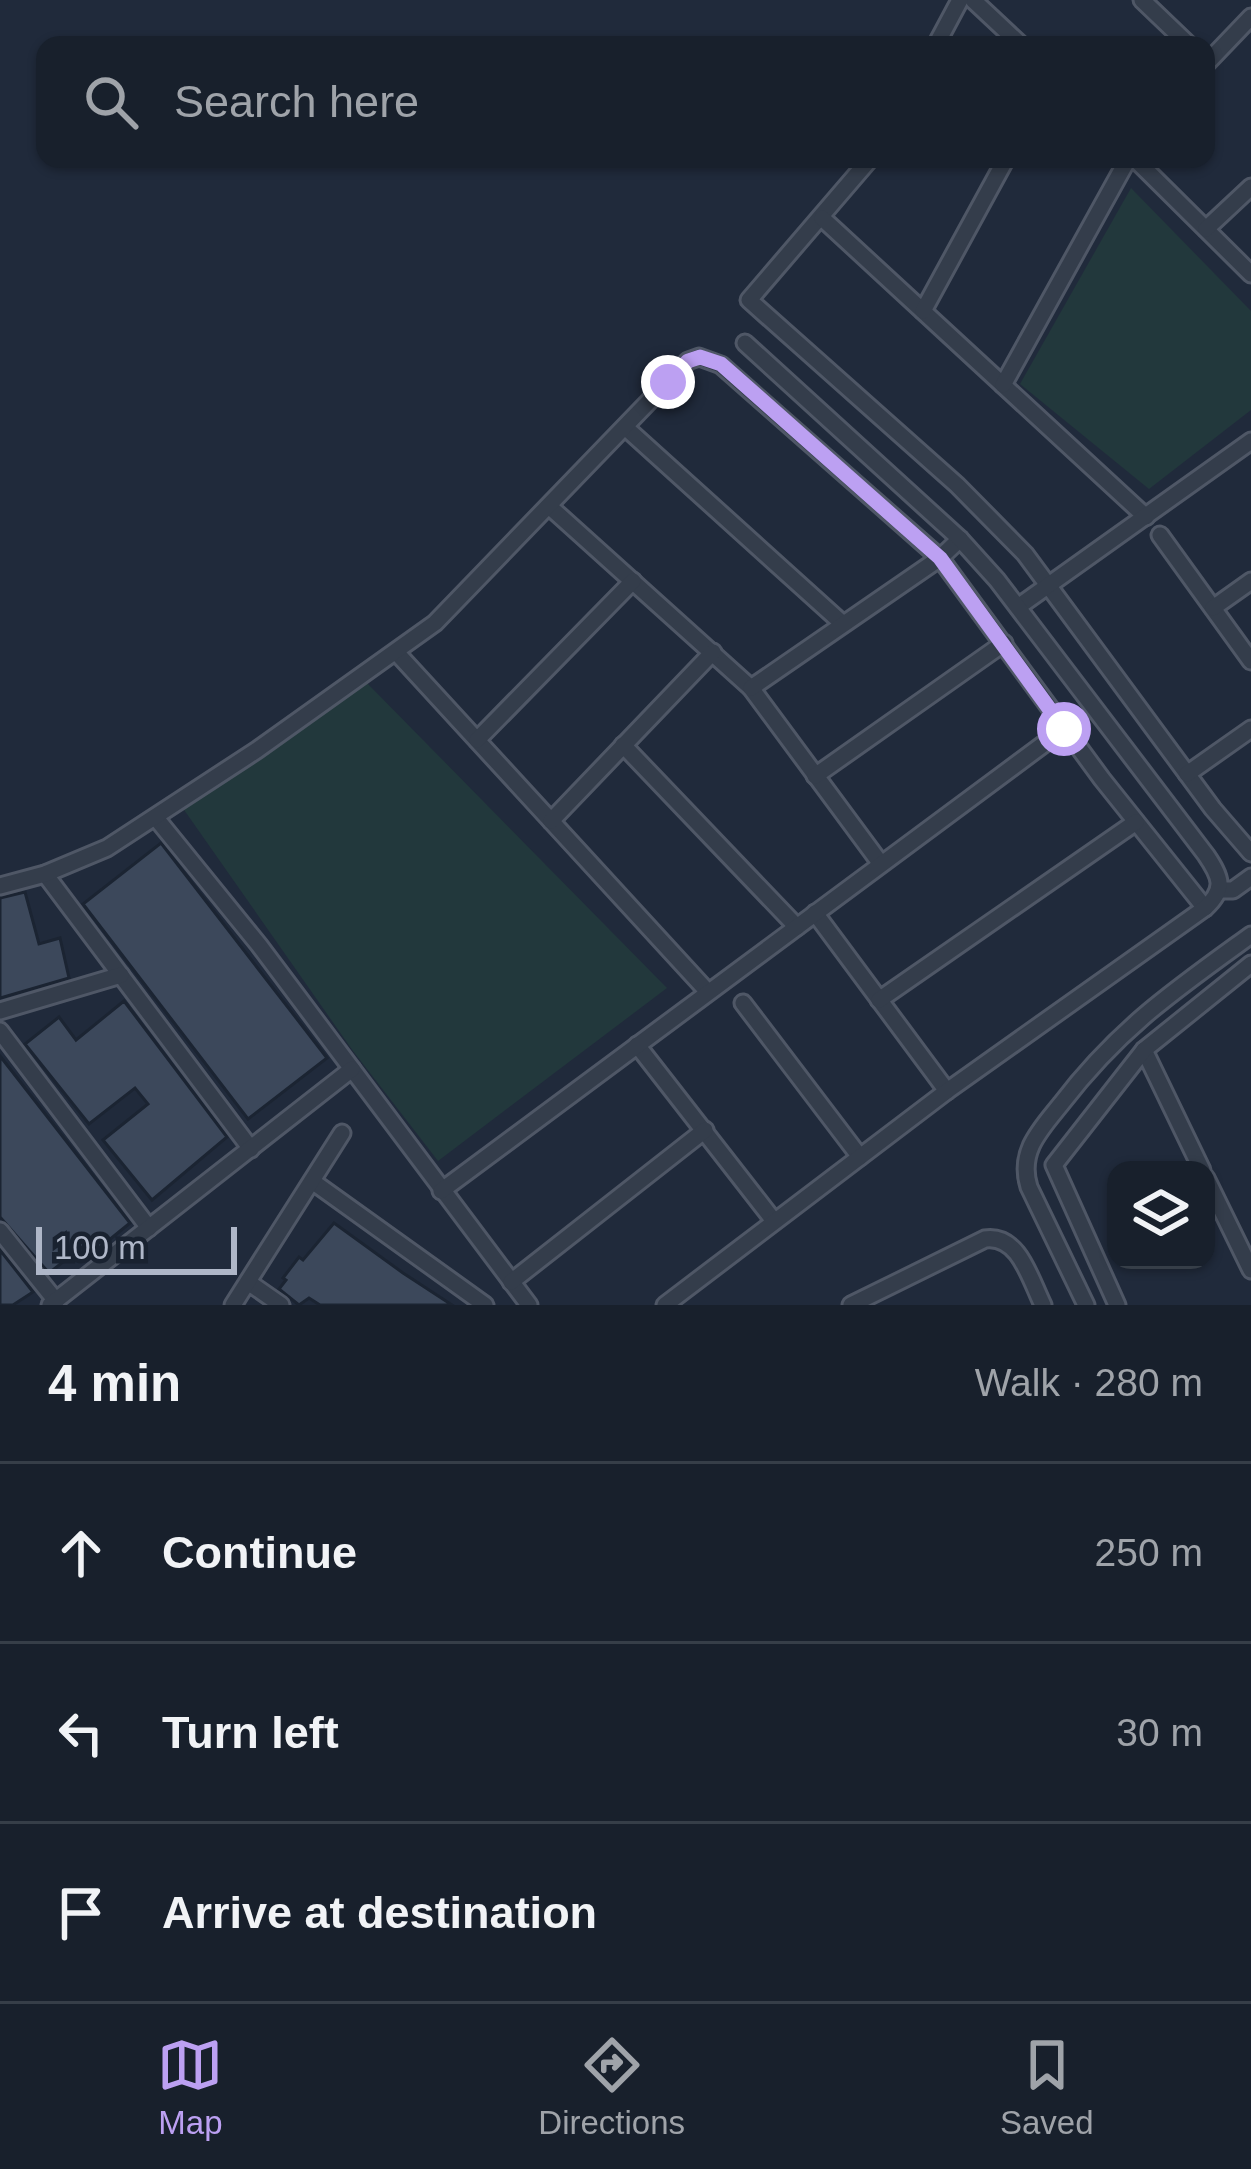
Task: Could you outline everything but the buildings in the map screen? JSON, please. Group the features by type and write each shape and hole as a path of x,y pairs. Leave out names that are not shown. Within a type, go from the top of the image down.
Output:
{"street":[{"path":"941,36 960,0"},
{"path":"973,0 1011,36"},
{"path":"1142,0 1180,36"},
{"path":"1215,54 1251,17"},
{"path":"863,168 751,295 752,304 957,485 1025,554 1251,853"},
{"path":"923,311 1001,168"},
{"path":"1003,385 1126,168"},
{"path":"1141,168 1251,274"},
{"path":"1206,230 1251,187"},
{"path":"822,218 1146,517"},
{"path":"665,1305 947,1091 1205,908 1220,890 1221,880 1018,607 960,539 745,344"},
{"path":"0,886 45,874 107,848 396,652 476,585 688,361 708,358 721,364 940,558 1064,729 1205,908"},
{"path":"626,427 843,624"},
{"path":"1018,607 1251,441"},
{"path":"550,507 751,688 881,864"},
{"path":"1160,535 1251,661"},
{"path":"751,688 940,558 960,539"},
{"path":"477,740 633,581"},
{"path":"1213,608 1251,581"},
{"path":"814,776 1004,643"},
{"path":"396,652 708,992"},
{"path":"551,821 713,652"},
{"path":"441,1191 1064,729"},
{"path":"1187,774 1251,729"},
{"path":"623,745 796,927"},
{"path":"156,818 352,1070 522,1302"},
{"path":"879,1000 1136,822"},
{"path":"45,874 251,1148"},
{"path":"1220,890 1233,890 1251,877"},
{"path":"815,913 947,1091"},
{"path":"1086,1305 1029,1187 1024,1170 1034,1138 1126,1028 1251,935"},
{"path":"1117,1305 1054,1165 1144,1050 1251,965"},
{"path":"0,1011 121,975"},
{"path":"743,1003 860,1156"},
{"path":"0,1031 149,1228"},
{"path":"637,1045 774,1221"},
{"path":"1144,1050 1198,1161"},
{"path":"0,1232 53,1303 352,1070"},
{"path":"511,1282 705,1130"},
{"path":"233,1305 342,1132"},
{"path":"312,1180 484,1305"},
{"path":"1215,1196 1251,1270"},
{"path":"851,1305 871,1300 986,1239 1000,1237 1017,1253 1043,1305"},
{"path":"248,1282 281,1305"}],"green space":[{"path":"1131,188 1251,311 1251,410 1149,489 1020,384"},
{"path":"364,680 667,988 438,1161 353,1051 182,807"}],"route":[{"path":"668,382 688,361 700,357 721,364 940,558 1064,729"}]}
